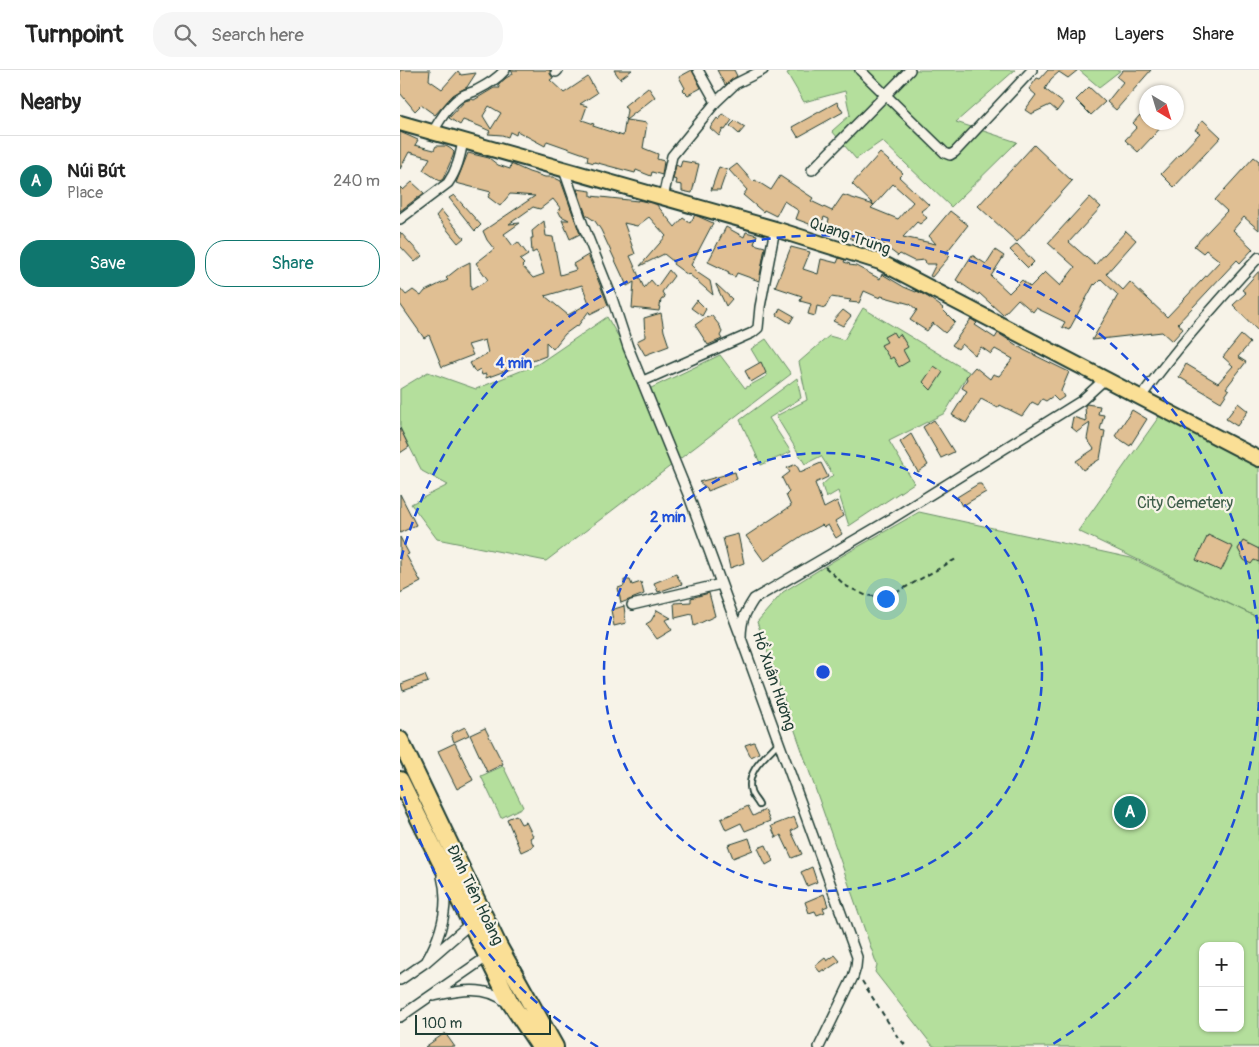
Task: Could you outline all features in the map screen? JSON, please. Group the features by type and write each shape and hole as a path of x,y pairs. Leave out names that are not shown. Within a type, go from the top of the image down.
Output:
{"highway":[{"name":"Đinh Tiên Hoàng","path":"400,740 496,941 555,1047"},
{"name":"Đinh Tiên Hoàng","path":"400,780 436,855 516,1010 540,1047"}],"main road":[{"name":"Quang Trung","path":"400,123 775,229 880,262 1259,459"}],"street":[{"path":"433,132 442,116 454,101 490,83 506,70"},
{"path":"698,70 716,102"},
{"path":"663,198 672,156 716,102 736,84 763,70"},
{"path":"860,70 945,153 950,155 955,152 1032,70"},
{"path":"812,170 910,70"},
{"path":"400,219 448,183 459,160 463,141"},
{"path":"564,170 583,225 611,295 628,347 690,499 741,638"},
{"path":"643,381 752,333 758,328 760,307 775,229"},
{"path":"1140,398 1166,362 1259,257"},
{"name":"Hồ Xuân Hương","path":"819,1047 855,972 857,957 741,638 741,624 754,599 891,519 1081,402 1104,380"},
{"path":"632,605 721,584"},
{"path":"426,962 434,948 446,901 444,884 436,855"},
{"path":"400,980 426,962 471,923"},
{"path":"400,1017 488,956"},
{"path":"428,997 463,990 477,991 502,998 516,1010"}],"lane":[{"path":"759,805 751,792 750,778 755,768 779,742"}],"path":[{"path":"819,561 846,586 867,596 892,595 956,559"},
{"path":"855,972 897,1036 907,1047"}],"green space":[{"path":"794,70 1015,70 956,122 1017,142 951,207 882,141 856,159 832,131 850,115 845,91 804,102 787,73"},
{"path":"1079,70 1121,70 1099,87"},
{"path":"863,308 969,372 945,413 889,441 914,483 849,526 838,491 826,498 822,485 833,475 821,456 805,464 776,416 807,400 799,362 829,336 844,340"},
{"path":"607,317 649,389 720,355 745,388 767,376 751,349 766,339 791,374 546,561 437,539 411,504 448,485 422,471 400,428 400,389 428,372 476,389 538,364"},
{"path":"797,378 801,398 769,418 791,452 761,465 740,420"},
{"name":"City Cemetery","path":"1163,411 1259,462 1259,1047 936,1047 932,1045 875,972 877,965 757,622 783,592 919,512 1131,558 1257,617 1078,531"},
{"path":"503,766 523,807 501,818 481,776"}],"building":[{"path":"400,70 430,70 429,80 442,89 458,71 461,75 476,73 467,87 453,95 435,115 421,105 415,111 400,93"},
{"path":"511,70 550,70 553,78 550,80 564,93 588,77 597,93 580,104 587,106 582,120 594,124 593,126 623,136 627,110 624,106 648,87 655,97 626,120 647,123 643,148 658,154 657,159 664,161 662,175 652,172 651,176 636,170 635,173 594,163 587,161 588,156 584,154 547,141 545,146 517,131 516,135 510,132 508,137 488,134 490,131 479,126 463,120 460,125 449,118 465,101 474,100 494,88 500,88 498,85 513,74","holes":["489,106 501,113 491,129 483,116"]},
{"path":"614,70 632,70 620,79"},
{"path":"692,70 701,88 688,95 683,90 685,88 679,77"},
{"path":"717,70 734,70 737,76 725,85"},
{"path":"1048,70 1078,70 1068,78 1059,72 1051,79 1045,89 1063,103 1057,111 1050,105 1031,114 1025,110 1036,95 1029,89 1037,78 1040,79"},
{"path":"1123,70 1151,70 1116,110 1107,102 1123,82 1117,77"},
{"path":"1089,87 1105,102 1091,115 1076,100"},
{"path":"837,102 843,112 798,137 792,127"},
{"path":"723,114 732,120 719,136 710,128 717,118 719,120"},
{"path":"1139,116 1139,130 1159,130 1138,152 1125,140 1137,127 1133,123"},
{"path":"1203,120 1221,137 1174,187 1161,174 1200,133 1195,130"},
{"path":"735,121 745,127 739,134 730,126"},
{"path":"400,132 418,140 415,145 434,150 436,146 446,146 454,152 443,179 440,181 423,170 430,158 409,152 400,169"},
{"path":"1034,145 1072,181 1017,242 978,206"},
{"path":"468,153 489,158 498,165 510,169 511,164 529,172 545,177 553,177 561,181 580,234 570,239 562,220 569,220 561,216 558,210 561,209 553,199 540,209 533,207 509,224 520,223 504,234 513,246 518,242 528,255 520,260 524,264 522,266 533,278 544,274 538,254 536,251 532,253 531,238 533,238 532,231 544,221 546,236 553,237 560,275 576,270 573,264 588,255 608,305 590,314 589,311 577,327 565,334 553,349 546,342 546,356 486,378 486,374 482,375 480,369 475,372 470,363 488,353 485,340 468,345 473,355 442,367 429,335 424,338 400,304 400,288 406,295 413,290 421,296 425,291 448,280 446,278 470,262 471,290 488,280 476,263 494,249 483,231 535,196 510,194 500,206 488,197 491,192 456,183","holes":["582,285 589,303 568,315 545,296"]},
{"path":"880,153 903,173 899,177 929,205 921,211 927,218 920,224 917,222 903,237 936,244 929,236 950,211 968,225 946,253 950,256 932,277 930,276 936,264 926,264 925,260 914,261 900,254 898,256 881,243 857,235 855,241 846,235 827,228 829,219 824,217 820,228 796,219 799,211 784,201 776,216 764,210 763,212 743,195 747,190 729,170 737,164 753,182 755,180 771,190 780,176 813,198 811,201 832,211 843,195 874,205 852,184","holes":["893,184 913,202 898,219 871,208"]},
{"path":"1254,157 1259,161 1259,230 1244,217 1233,230 1253,249 1240,263 1237,260 1178,323 1183,329 1172,341 1162,332 1092,340 1118,295 1101,279 1094,284 1069,330 1062,327 1065,322 1036,308 1033,312 1018,299 1003,315 979,293 978,295 956,280 972,255 986,264 995,250 1004,256 991,276 1009,293 1022,280 1030,287 1045,272 1060,286 1075,267 1048,243 1090,197 1101,207 1069,242 1095,265 1126,231 1136,240 1106,274 1123,290 1130,282 1167,317 1220,261 1206,250 1203,253 1194,246 1227,211 1215,200"},
{"path":"682,161 699,164 692,193 682,191 682,185 676,184 677,180 673,179 676,165 680,167"},
{"path":"719,167 727,170 720,190 711,190"},
{"path":"412,182 424,193 400,211 400,187 403,190"},
{"path":"577,189 591,191 591,196 638,200 656,204 675,227 683,218 690,223 695,215 713,223 691,265 695,271 710,281 713,295 689,274 673,264 674,262 664,254 640,266 666,236 649,217 637,226 624,223 635,254 630,256 644,288 651,280 657,287 669,270 674,276 662,292 665,297 661,300 659,311 632,308 634,282 627,286 601,230 595,221 586,215"},
{"path":"454,195 481,225 475,231 449,198"},
{"path":"441,210 464,238 458,243 436,216"},
{"path":"726,227 744,237 746,232 757,235 754,244 765,247 759,281 737,273 735,277 708,262"},
{"path":"400,232 422,256 415,262 400,246"},
{"path":"1017,244 1034,262 1028,268 1010,250"},
{"path":"791,247 810,252 803,269 818,274 821,259 837,263 839,258 845,260 844,262 849,265 856,266 880,279 882,274 904,287 928,297 943,308 955,322 945,333 933,323 927,331 910,320 917,310 910,304 881,296 880,298 864,291 859,303 831,297 825,308 817,306 815,316 808,314 811,304 800,301 802,296 775,287"},
{"path":"1259,271 1259,332 1233,305 1246,293 1242,290"},
{"path":"716,285 732,299 726,306"},
{"path":"697,300 706,309 702,316 691,308"},
{"path":"780,308 794,316 790,323 777,315"},
{"path":"843,310 851,316 843,326 833,321"},
{"path":"661,313 669,346 645,355 637,341 645,337 644,318"},
{"path":"712,316 720,326 722,332 720,336 722,339 708,345 695,325 705,318"},
{"path":"971,319 977,323 975,325 995,338 998,333 1024,350 1069,372 1061,391 1064,397 1058,401 1053,396 1046,401 1042,399 1038,405 1032,402 1022,416 1000,405 998,408 981,399 966,423 952,415 967,391 962,388 967,379 966,377 975,367 990,379 993,374 999,376 1013,359 995,349 991,354 981,347 975,355 962,344 958,349 952,345"},
{"path":"893,332 896,337 900,334 908,347 903,350 909,361 899,367 893,357 890,359 881,345 887,342 884,337"},
{"path":"1241,335 1250,343 1238,357 1246,362 1226,388 1229,390 1221,402 1179,377 1186,364 1218,383 1233,366 1223,357"},
{"path":"761,362 766,373 751,382 745,371"},
{"path":"934,366 943,372 931,390 923,382"},
{"path":"1238,403 1248,411 1237,426 1226,419"},
{"path":"1086,404 1100,406 1098,414 1104,415 1100,430 1105,431 1100,459 1083,470 1076,461 1094,449 1087,439 1090,423 1077,432 1071,427 1073,417 1086,421"},
{"path":"1132,410 1147,419 1130,446 1115,436"},
{"path":"934,420 954,452 941,458 923,427"},
{"path":"400,428 409,447 400,453"},
{"path":"911,434 928,465 918,472 900,442"},
{"path":"821,463 828,477 815,483 824,508 837,501 843,516 835,521 842,534 836,538 828,525 824,527 822,525 803,535 764,561 746,536 791,506 786,495 789,492 782,478 790,472 787,468 796,464 800,472"},
{"path":"735,472 737,479 708,491 699,482"},
{"path":"981,484 986,492 962,506 957,497"},
{"path":"400,494 416,525 400,533"},
{"path":"738,534 744,563 730,568 723,538"},
{"path":"1208,535 1233,547 1221,571 1196,560"},
{"path":"400,537 409,554 406,555 421,582 400,593"},
{"path":"1243,541 1259,549 1259,562 1254,560 1251,564 1244,560 1238,549"},
{"path":"676,574 682,584 658,592 654,583"},
{"path":"624,580 630,580 632,585 641,582 644,594 621,603 618,588 624,586"},
{"path":"709,593 715,616 694,626 692,614 675,618 674,603 691,602 691,598"},
{"path":"624,606 626,623 614,626 611,610"},
{"path":"657,610 671,618 665,620 672,630 657,639 646,624 651,621"},
{"path":"425,675 428,682 403,691 401,684"},
{"path":"465,727 469,735 454,742 451,734"},
{"path":"485,728 503,764 487,772 470,735"},
{"path":"754,742 759,753 751,757 745,745"},
{"path":"455,743 473,780 457,789 438,751"},
{"path":"748,806 753,816 765,810 770,821 745,831 741,823 726,830 721,819"},
{"path":"516,815 521,824 526,822 533,836 530,838 534,846 521,852 507,819"},
{"path":"794,817 798,827 791,831 802,854 792,858 781,835 776,838 771,826"},
{"path":"749,838 753,850 733,858 728,845"},
{"path":"766,845 773,861 766,865 758,848"},
{"path":"812,867 817,882 807,886 801,872"},
{"path":"824,894 828,906 823,908 825,912 817,915 815,911 809,913 805,902"},
{"path":"835,955 840,961 825,971 824,969 820,972 815,966 825,958 827,961"},
{"path":"445,1033 455,1047 425,1047"}],"place":[{"name":"Núi Bút","path":"1130,812"}]}
